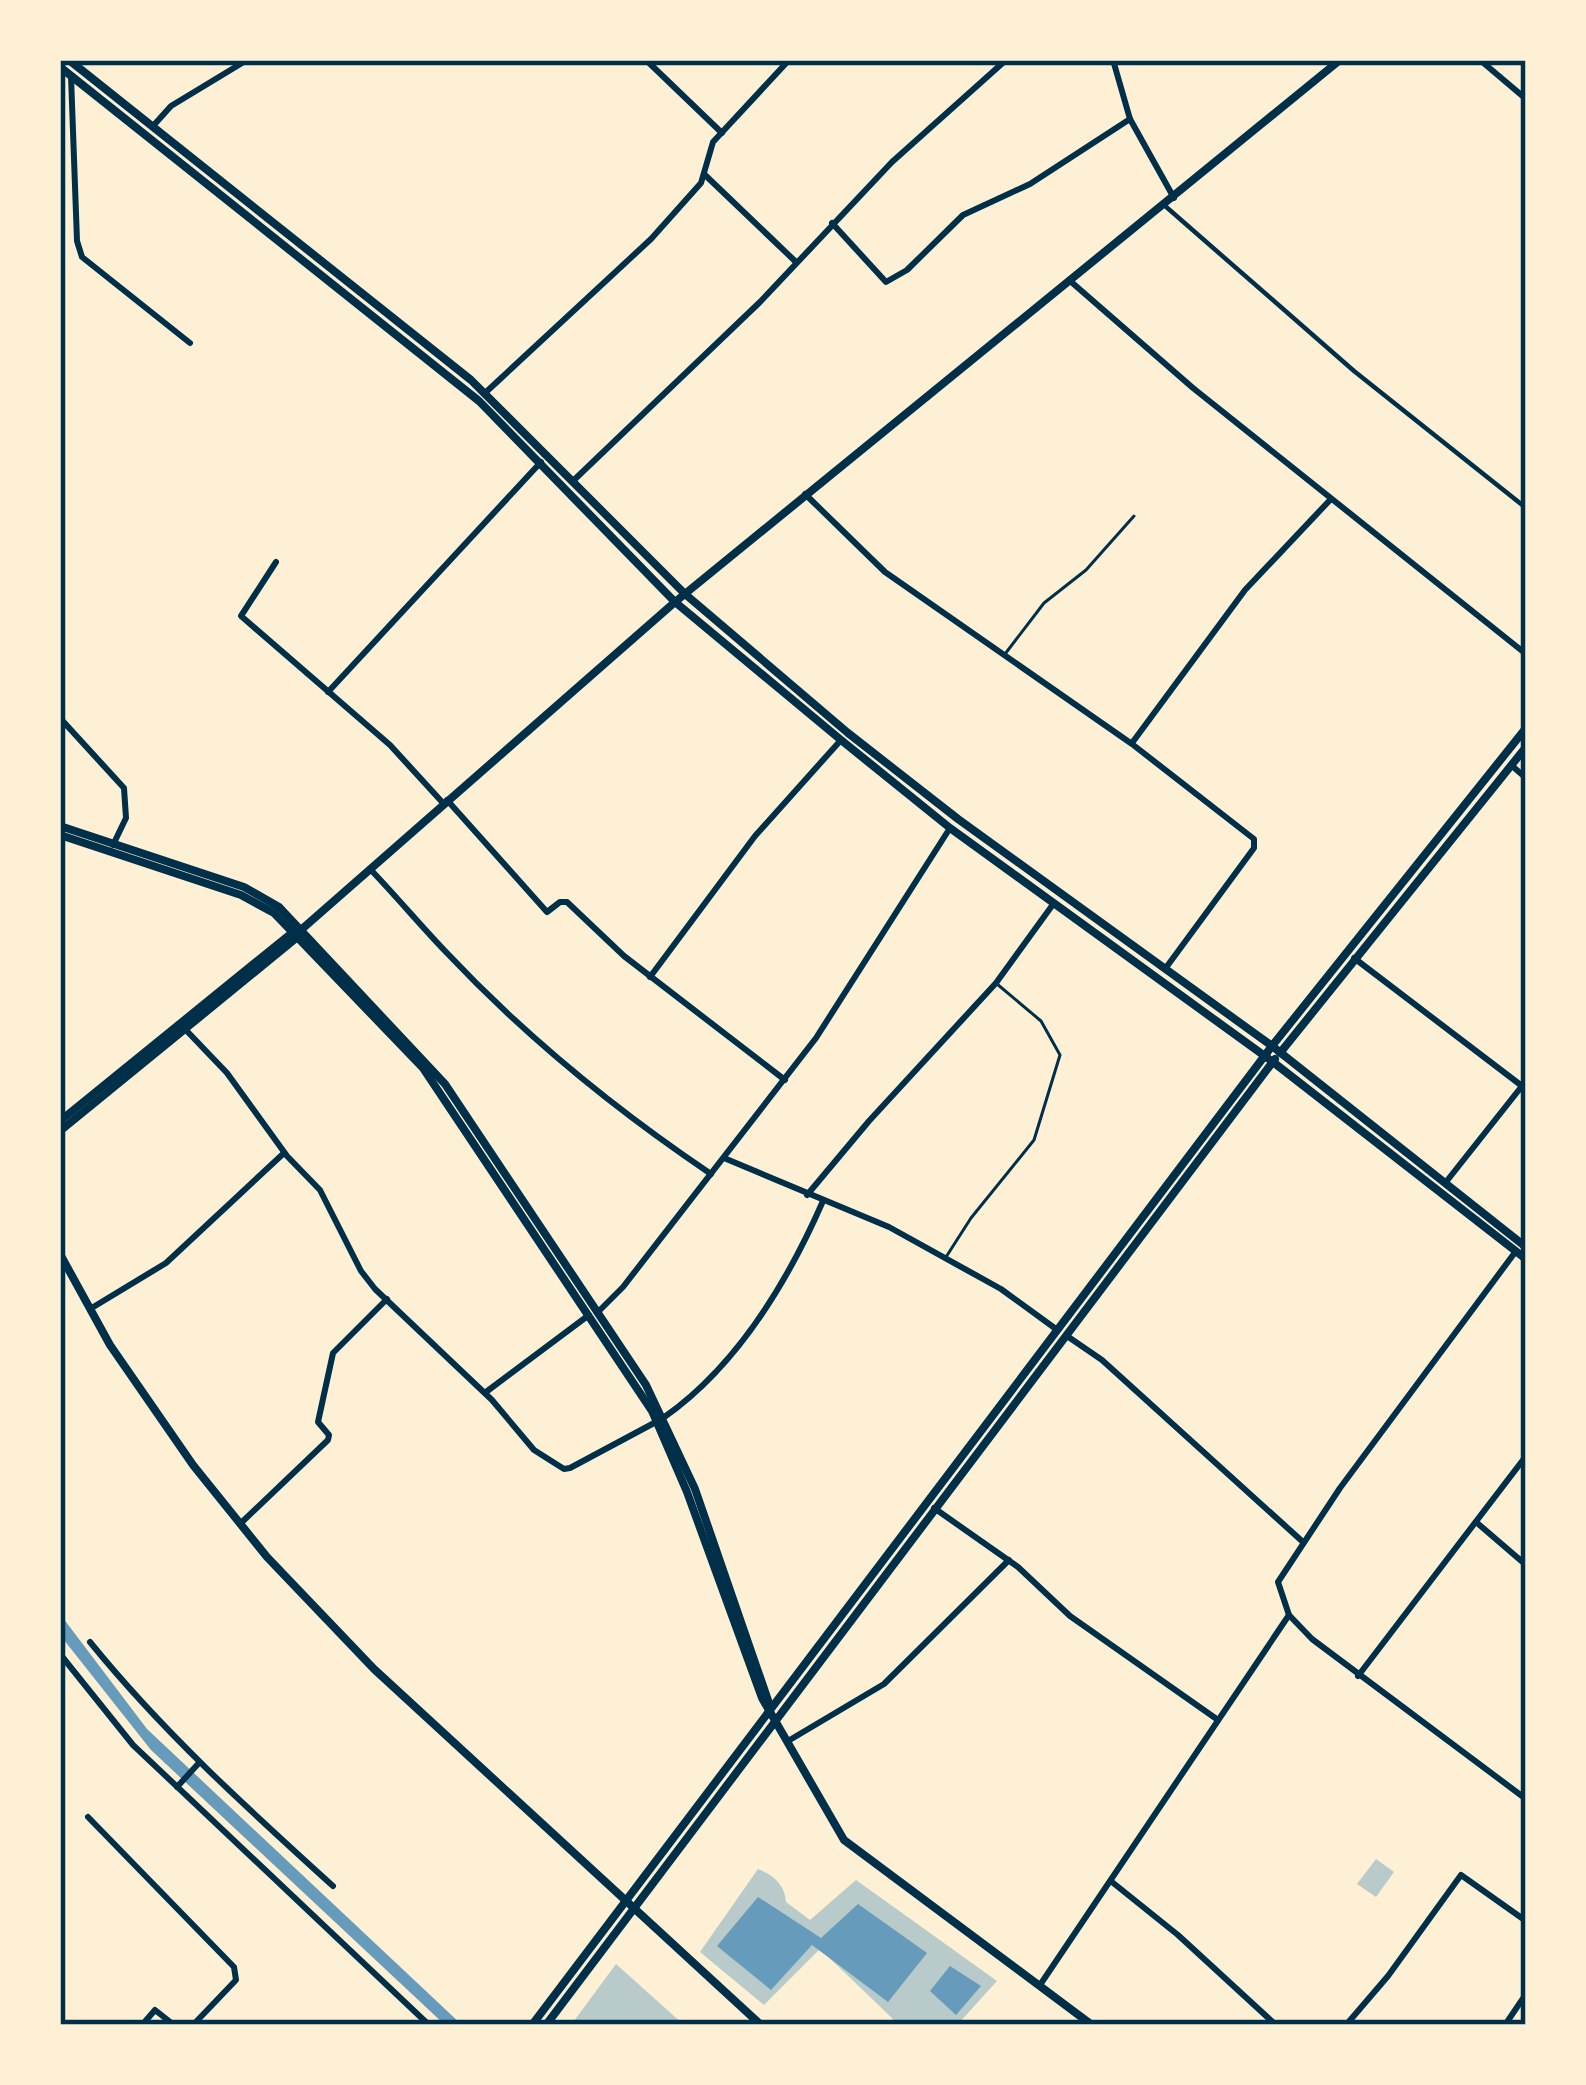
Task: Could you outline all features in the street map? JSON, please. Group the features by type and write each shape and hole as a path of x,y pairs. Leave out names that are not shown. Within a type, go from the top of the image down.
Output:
{"main road":[{"path":"69,60 485,393 685,594 922,790 1165,968 1521,1249"},
{"path":"60,1121 298,933 805,494 1340,60"},
{"path":"60,67 462,387 675,602 841,740 950,828 1446,1182 1521,1249 1526,1259"},
{"path":"532,2025 1055,1329 1526,728"},
{"path":"546,2025 1272,1054 1526,747"},
{"path":"60,831 244,887 279,907 439,1089 660,1420 695,1489 771,1707 834,1826 855,1851 1093,2025"},
{"path":"60,831 241,895 298,933"},
{"path":"60,1131 183,1026"},
{"path":"60,1255 193,1466 240,1524 374,1669 761,2025"}],"street":[{"path":"154,127 180,100 247,60"},
{"path":"646,60 722,133"},
{"path":"485,393 651,239 701,183 708,151 789,60"},
{"path":"574,480 935,122 1006,60"},
{"path":"1113,60 1130,118 1174,198"},
{"path":"1480,60 1526,99"},
{"path":"71,76 76,241 82,257 190,344"},
{"path":"832,224 886,282 907,271 963,215 1030,184 1130,118"},
{"path":"704,173 796,262"},
{"path":"1164,205 1354,371 1526,508"},
{"path":"1068,279 1330,500 1526,654"},
{"path":"328,692 541,462"},
{"path":"805,494 885,572 1132,744 1254,839 1254,848 1165,968"},
{"path":"1132,744 1246,590 1330,500"},
{"path":"276,562 242,616 390,746 548,912 567,902 650,977 785,1080"},
{"path":"60,718 124,788 126,818 113,844"},
{"path":"650,977 755,836 841,740"},
{"path":"1511,765 1526,778"},
{"path":"485,1393 623,1287 785,1080 950,828"},
{"path":"369,868 448,955 556,1055 638,1123 711,1174"},
{"path":"807,1196 996,982 1054,903"},
{"path":"1354,958 1522,1086 1446,1182"},
{"path":"183,1026 227,1073 284,1153 320,1190 361,1271 485,1393 534,1450 564,1469 660,1420 705,1384 729,1357 799,1253 823,1201"},
{"path":"90,1309 166,1263 284,1153"},
{"path":"724,1158 889,1227 1001,1289 1055,1329"},
{"path":"1521,1249 1279,1579 1289,1615 1358,1676 1526,1799"},
{"path":"240,1524 328,1440 318,1422 329,1361 387,1299"},
{"path":"1065,1335 1102,1360 1303,1542"},
{"path":"1358,1676 1526,1456"},
{"path":"934,1508 1009,1560 1070,1616 1218,1720"},
{"path":"1476,1522 1526,1565"},
{"path":"788,1741 884,1684 1009,1560"},
{"path":"1039,1987 1289,1615"},
{"path":"90,1642 195,1767 333,1886"},
{"path":"60,1654 118,1729 429,2025"},
{"path":"180,1784 195,1767"},
{"path":"88,1817 234,1967 236,1979 193,2025"},
{"path":"1346,2025 1461,1875 1526,1921"},
{"path":"1112,1882 1276,2025"},
{"path":"1504,2025 1526,1994"},
{"path":"142,2025 155,2010 174,2025"}],"lane":[{"path":"1003,657 1044,603 1086,570 1134,516"},
{"path":"946,1258 994,1188 1028,1150 1060,1055 1041,1021 996,982"}],"shaded area":[{"path":"1376,1859 1394,1872 1376,1897 1357,1884"},
{"path":"758,1869 778,1881 786,1902 810,1920 856,1880 997,1981 957,2025 889,2025 893,2019 820,1949 764,2005 700,1952"},
{"path":"616,1964 684,2025 571,2025"}],"water":[{"path":"60,1614 147,1729 462,2025 445,2025 151,1750 60,1635"},
{"path":"758,1897 821,1938 858,1904 927,1953 888,2002 812,1945 771,1990 717,1946"},
{"path":"950,1966 981,1986 956,2015 930,1991"}]}
